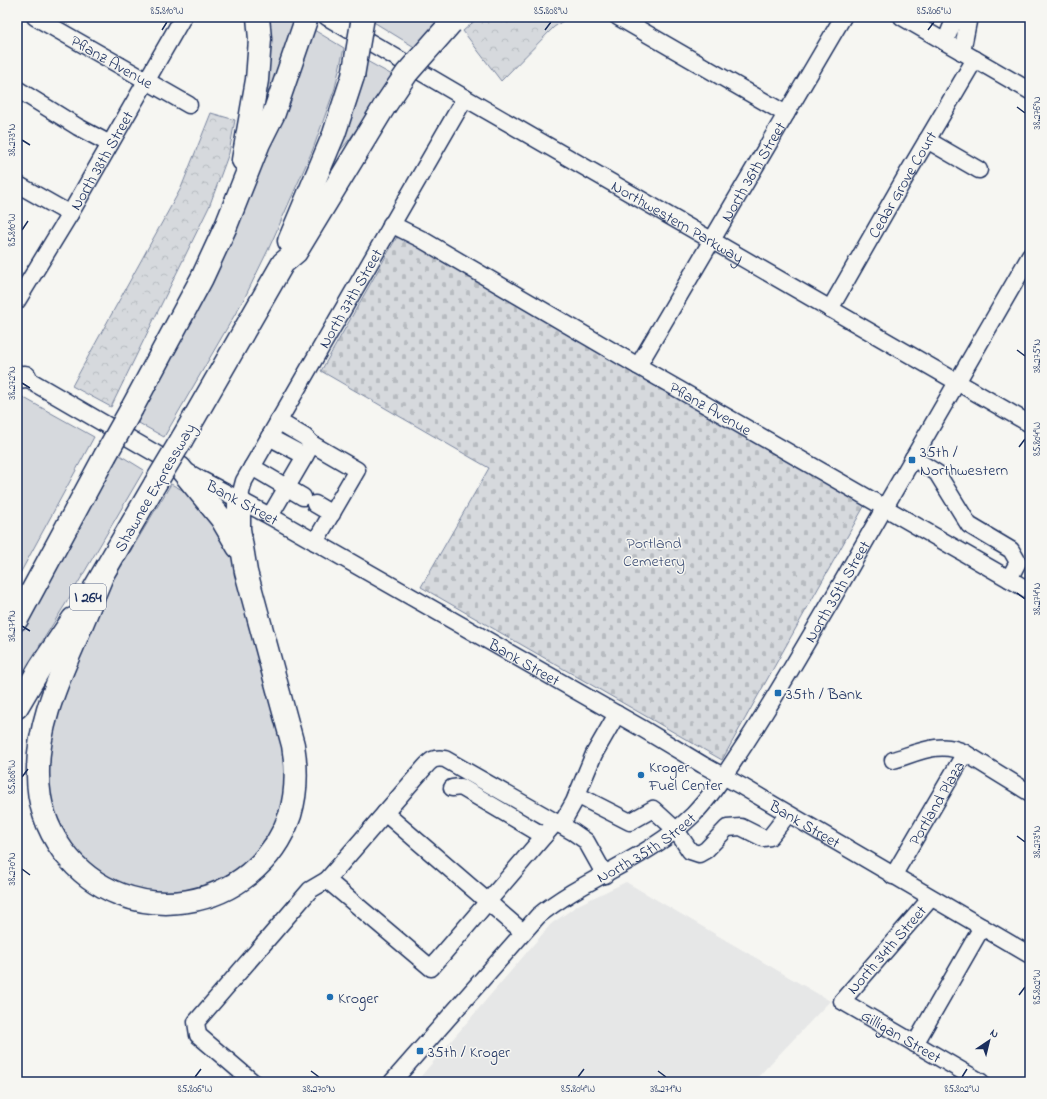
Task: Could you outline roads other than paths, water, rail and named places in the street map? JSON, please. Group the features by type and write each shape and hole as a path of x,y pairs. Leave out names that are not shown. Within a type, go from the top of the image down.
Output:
{"highway":[{"path":"240,191 245,146 254,104 257,80 260,39 258,17"},
{"path":"17,619 202,278 226,226 259,143 274,113 307,17"},
{"path":"283,263 284,251 334,134 353,76 363,17"},
{"path":"283,263 296,252 384,107 414,65 454,20"},
{"name":"Shawnee Expressway","path":"17,707 40,668 102,576 283,263"},
{"path":"180,468 221,518 243,555"},
{"path":"102,576 55,687 44,723 38,758 41,805 51,833 59,846 79,870 105,888 135,900 150,903 182,903 197,900 222,891 240,880 264,859 280,837 293,802 296,771 293,745 246,572 239,528 239,500"}],"street":[{"name":"Pflanz Avenue","path":"35,17 189,105"},
{"name":"North 38th Street","path":"17,301 23,278 70,214 183,17"},
{"name":"Northwestern Parkway","path":"327,17 1030,424"},
{"path":"618,17 786,114"},
{"name":"North 36th Street","path":"638,366 843,17"},
{"path":"902,17 1030,91"},
{"path":"945,42 952,25 959,17"},
{"name":"Cedar Grove Court","path":"830,309 927,140 969,56 969,17"},
{"path":"17,89 78,127 110,144"},
{"name":"North 37th Street","path":"239,500 244,481 465,98"},
{"path":"927,140 979,170"},
{"path":"17,184 70,214"},
{"name":"Pflanz Avenue","path":"391,224 421,239 638,366 1030,590"},
{"name":"North 35th Street","path":"392,1082 538,916 557,901 647,850 676,830 704,802 724,777 778,694 1030,257"},
{"name":"Bank Street","path":"20,376 180,468 270,516 617,714 1030,955"},
{"path":"270,516 309,450 305,437 278,421"},
{"path":"270,437 309,450 358,470 315,542"},
{"path":"913,458 937,473 969,525 1011,550 1018,562 1009,579"},
{"path":"252,467 332,514"},
{"path":"327,880 431,968 544,836 558,823 577,795 594,754 617,714"},
{"path":"893,760 935,747 949,747 965,753"},
{"name":"Portland Plaza","path":"893,876 965,753 1030,793"},
{"path":"253,1082 198,1035 196,1022 310,890 327,880 429,762 437,757 445,758 558,823 586,841 605,875"},
{"path":"452,788 461,786 544,836"},
{"path":"577,795 630,822 653,809 676,830 690,851 699,854 706,850 727,828 740,827 763,838 770,837 788,814"},
{"path":"385,813 524,932"},
{"name":"North 34th Street","path":"842,1001 931,898"},
{"path":"915,1044 982,927"},
{"name":"Gilligan Street","path":"842,1001 981,1082"}],"place":[{"name":"35th / Northwestern","path":"912,460"},
{"name":"35th / Bank","path":"778,693"},
{"name":"Kroger Fuel Center","path":"641,775"},
{"name":"Kroger","path":"330,997"},
{"name":"35th / Kroger","path":"420,1051"}],"park label":[{"name":"Portland Cemetery","path":"654,551"}]}
